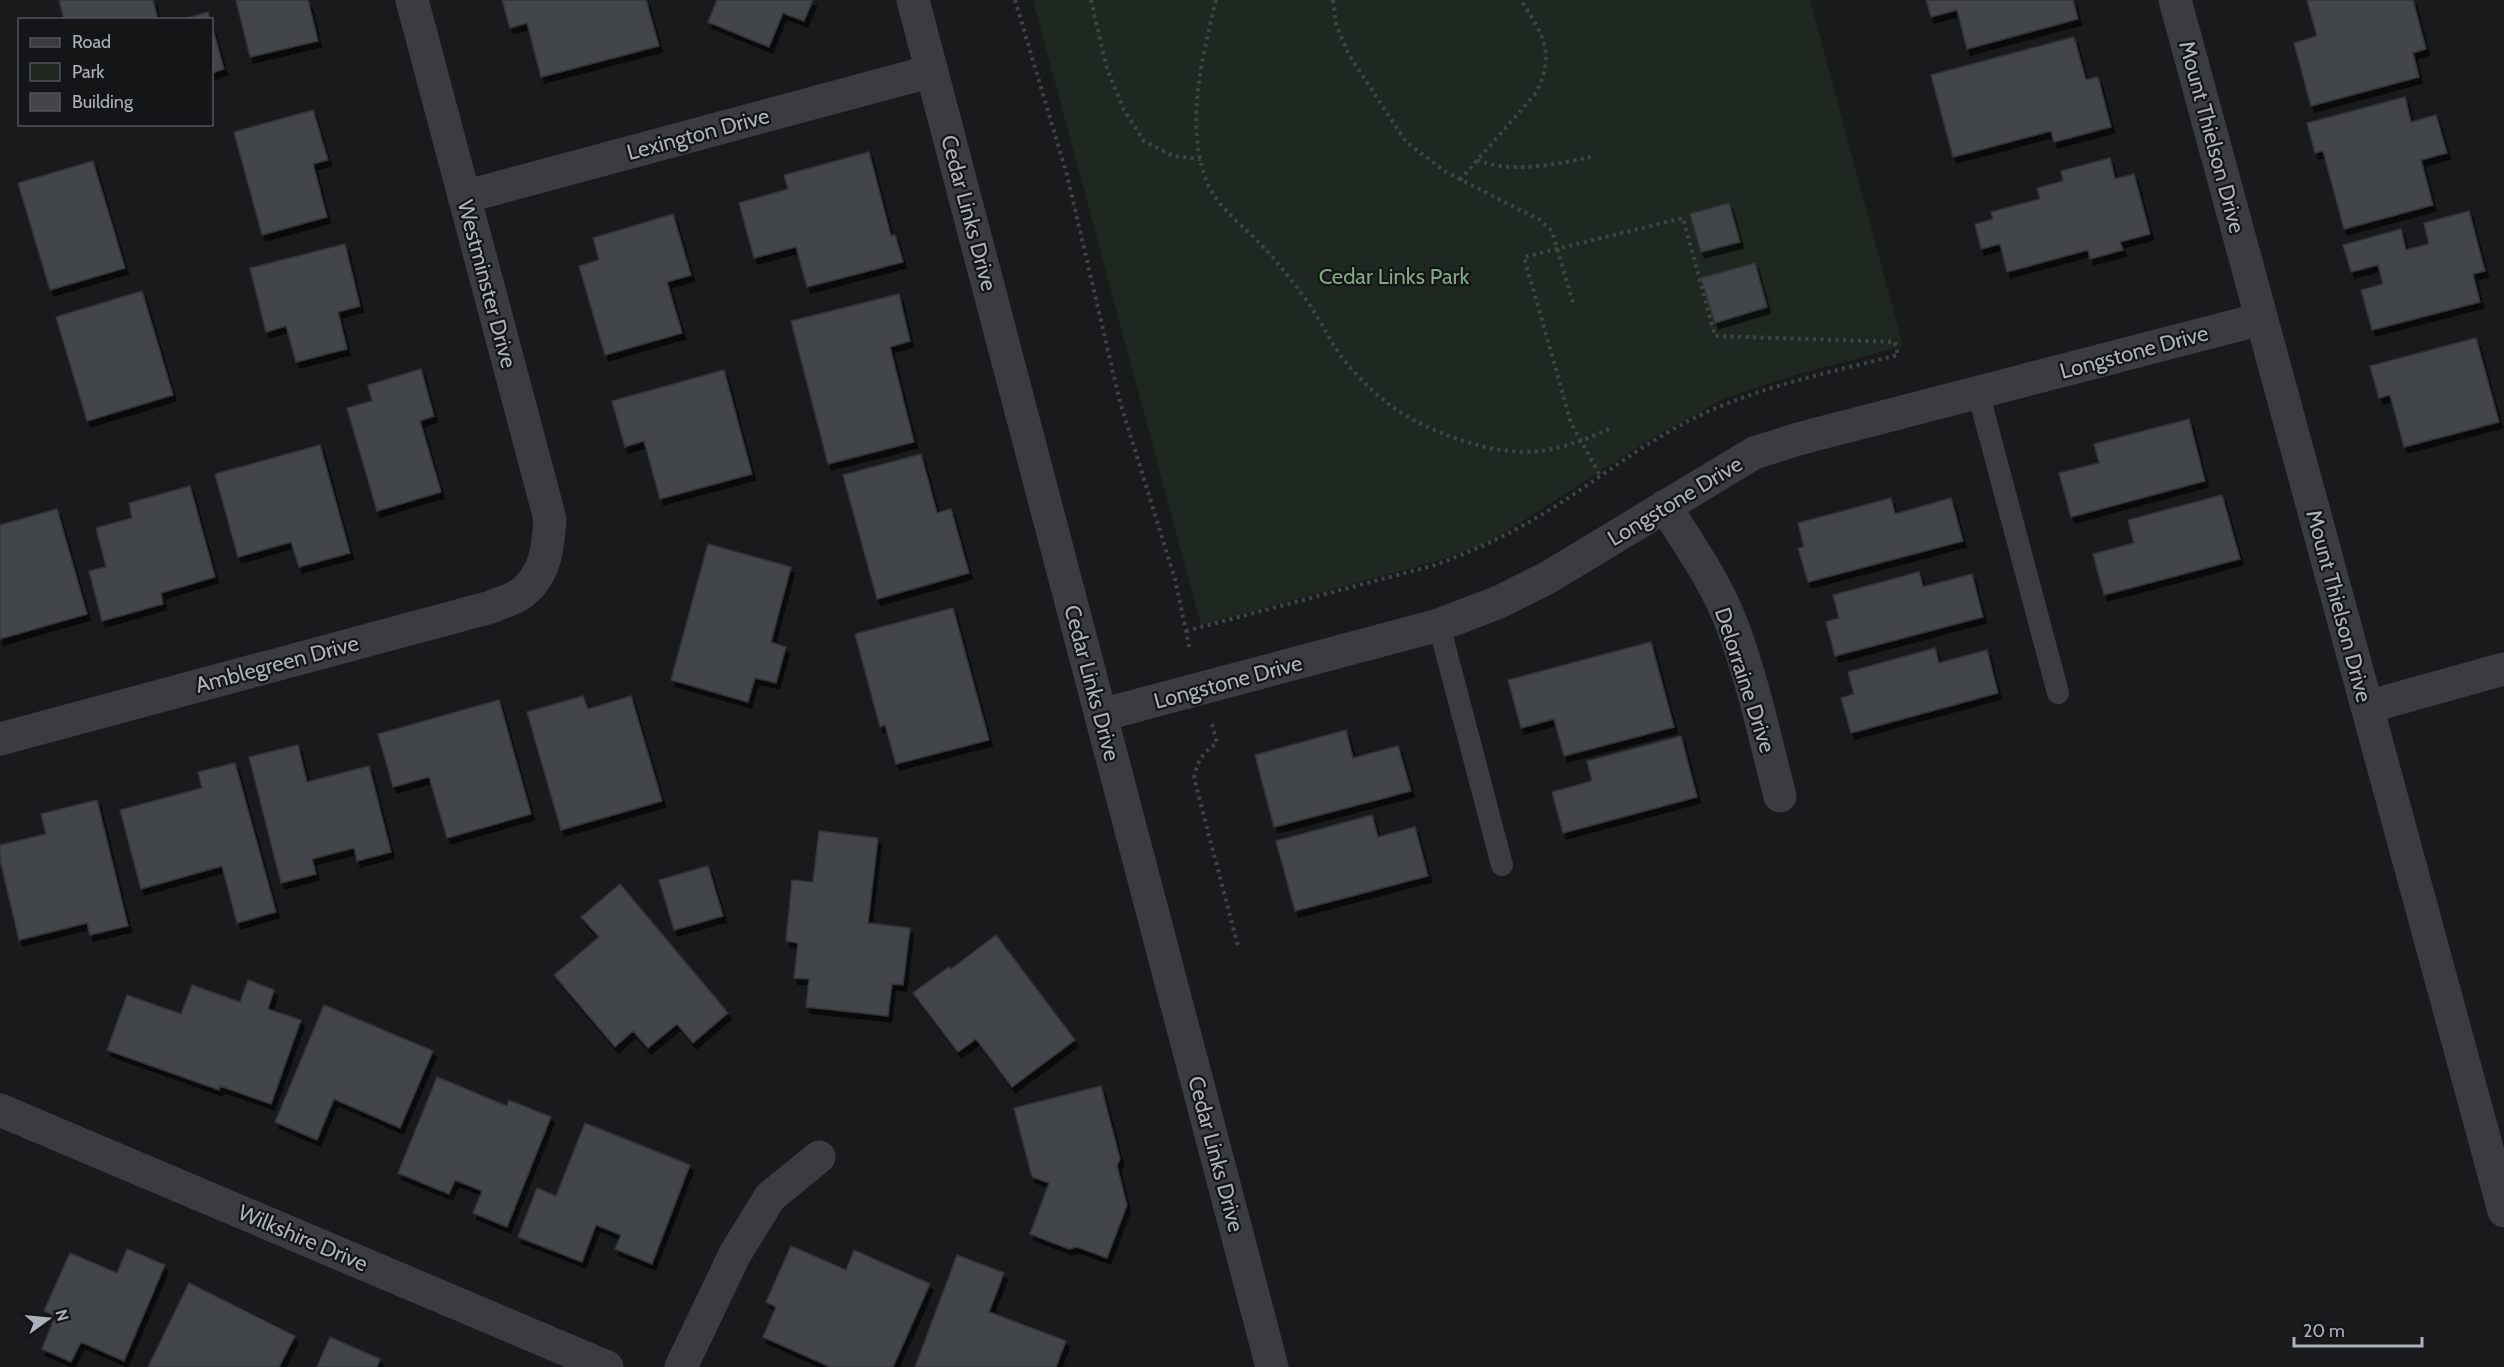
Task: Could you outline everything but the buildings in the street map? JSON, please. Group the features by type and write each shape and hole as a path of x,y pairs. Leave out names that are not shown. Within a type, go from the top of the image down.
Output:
{"street":[{"name":"Westminster Drive","path":"412,0 550,519 548,549 542,569"},
{"name":"Cedar Links Drive","path":"913,0 1272,1367"},
{"name":"Mount Thielson Drive","path":"2175,0 2504,1211"},
{"name":"Lexington Drive","path":"464,196 932,71"},
{"name":"Longstone Drive","path":"1101,715 1439,625 1498,602 1547,578 1754,453 1798,439 2261,319"},
{"name":"Delorraine Drive","path":"1665,506 1698,559 1732,623 1780,796"},
{"name":"Amblegreen Drive","path":"0,739 491,607 522,593 542,569"},
{"path":"2367,707 2504,669"},
{"name":"Wilkshire Drive","path":"0,1110 607,1367"},
{"path":"681,1367 735,1254 770,1197 819,1157"}],"lane":[{"path":"1978,392 2058,693"},
{"path":"1439,625 1502,864"}],"path":[{"path":"1015,0 1067,175 1120,402 1175,579 1186,631 1217,743 1206,750 1197,762 1194,778 1238,946"},
{"path":"1091,0 1107,69 1124,110 1144,141 1173,156 1201,159"},
{"path":"1216,0 1202,60 1197,96 1196,136 1204,176 1221,207 1260,243 1287,275 1310,306 1346,363 1365,383 1395,408 1439,431 1479,445 1539,452 1580,442 1613,427"},
{"path":"1333,0 1336,24 1349,55 1400,135 1446,172 1540,220 1552,231 1574,306"},
{"path":"1460,180 1536,93 1543,79 1547,61 1546,44 1521,0"},
{"path":"1477,160 1504,168 1563,163 1592,157"},
{"path":"1186,631 1435,565 1463,555 1506,535 1600,477 1676,427 1737,399 1771,387 1898,355 1895,342 1715,336 1683,218 1524,257 1560,390 1580,442 1600,477"}],"green space":[{"name":"Cedar Links Park","path":"1033,0 1810,0 1903,346 1792,376 1725,398 1652,438 1509,530 1477,547 1437,561 1201,625"}]}
